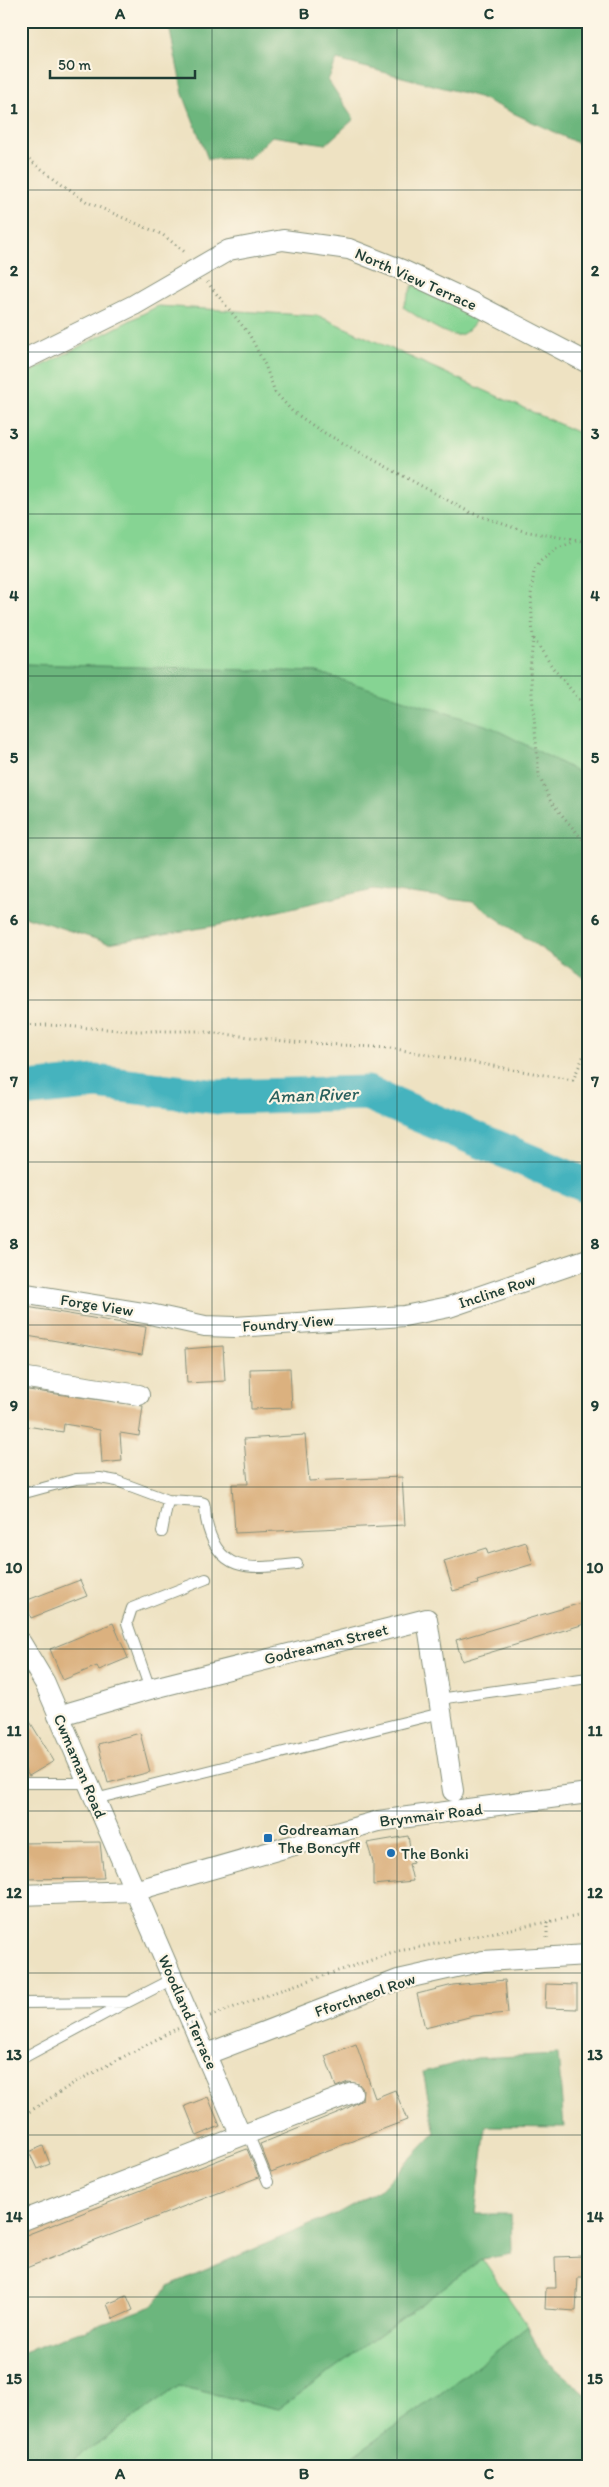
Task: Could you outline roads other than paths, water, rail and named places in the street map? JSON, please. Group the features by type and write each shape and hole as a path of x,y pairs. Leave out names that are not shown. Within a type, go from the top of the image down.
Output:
{"street":[{"name":"North View Terrace","path":"21,361 134,305 230,250 283,240 349,249 402,270 473,303 588,362"},
{"name":"Incline Row","path":"404,1316 449,1307 588,1260"},
{"name":"Forge View","path":"21,1293 150,1314 172,1321"},
{"name":"Foundry View","path":"172,1321 205,1326 235,1327 404,1316"},
{"path":"21,1377 139,1395"},
{"name":"Godreaman Street","path":"58,1716 150,1688 428,1619 453,1791"},
{"name":"Cwmaman Road","path":"21,1643 45,1683 134,1891"},
{"name":"Brynmair Road","path":"21,1895 134,1891 378,1821 588,1794"},
{"name":"Woodland Terrace","path":"134,1891 244,2133"},
{"name":"Fforchneol Row","path":"207,2054 398,1980 483,1961 588,1955"},
{"path":"21,2220 352,2093"}],"lane":[{"path":"21,1494 76,1479 100,1478 117,1481 168,1500 204,1503 206,1518 215,1544 224,1556 235,1565 260,1568 296,1564"},
{"path":"162,1532 168,1500"},
{"path":"150,1688 127,1623 132,1608 206,1579"},
{"path":"21,1783 91,1791 440,1706 588,1678"},
{"path":"21,2059 173,1980"},
{"path":"21,2003 128,2002"},
{"path":"244,2133 268,2182"}],"waterway":[{"name":"Aman River","path":"21,1090 96,1082 218,1097 367,1093 588,1186"}],"place":[{"name":"Godreaman The Boncyff","path":"268,1838"},
{"name":"The Bonki","path":"391,1853"}]}
